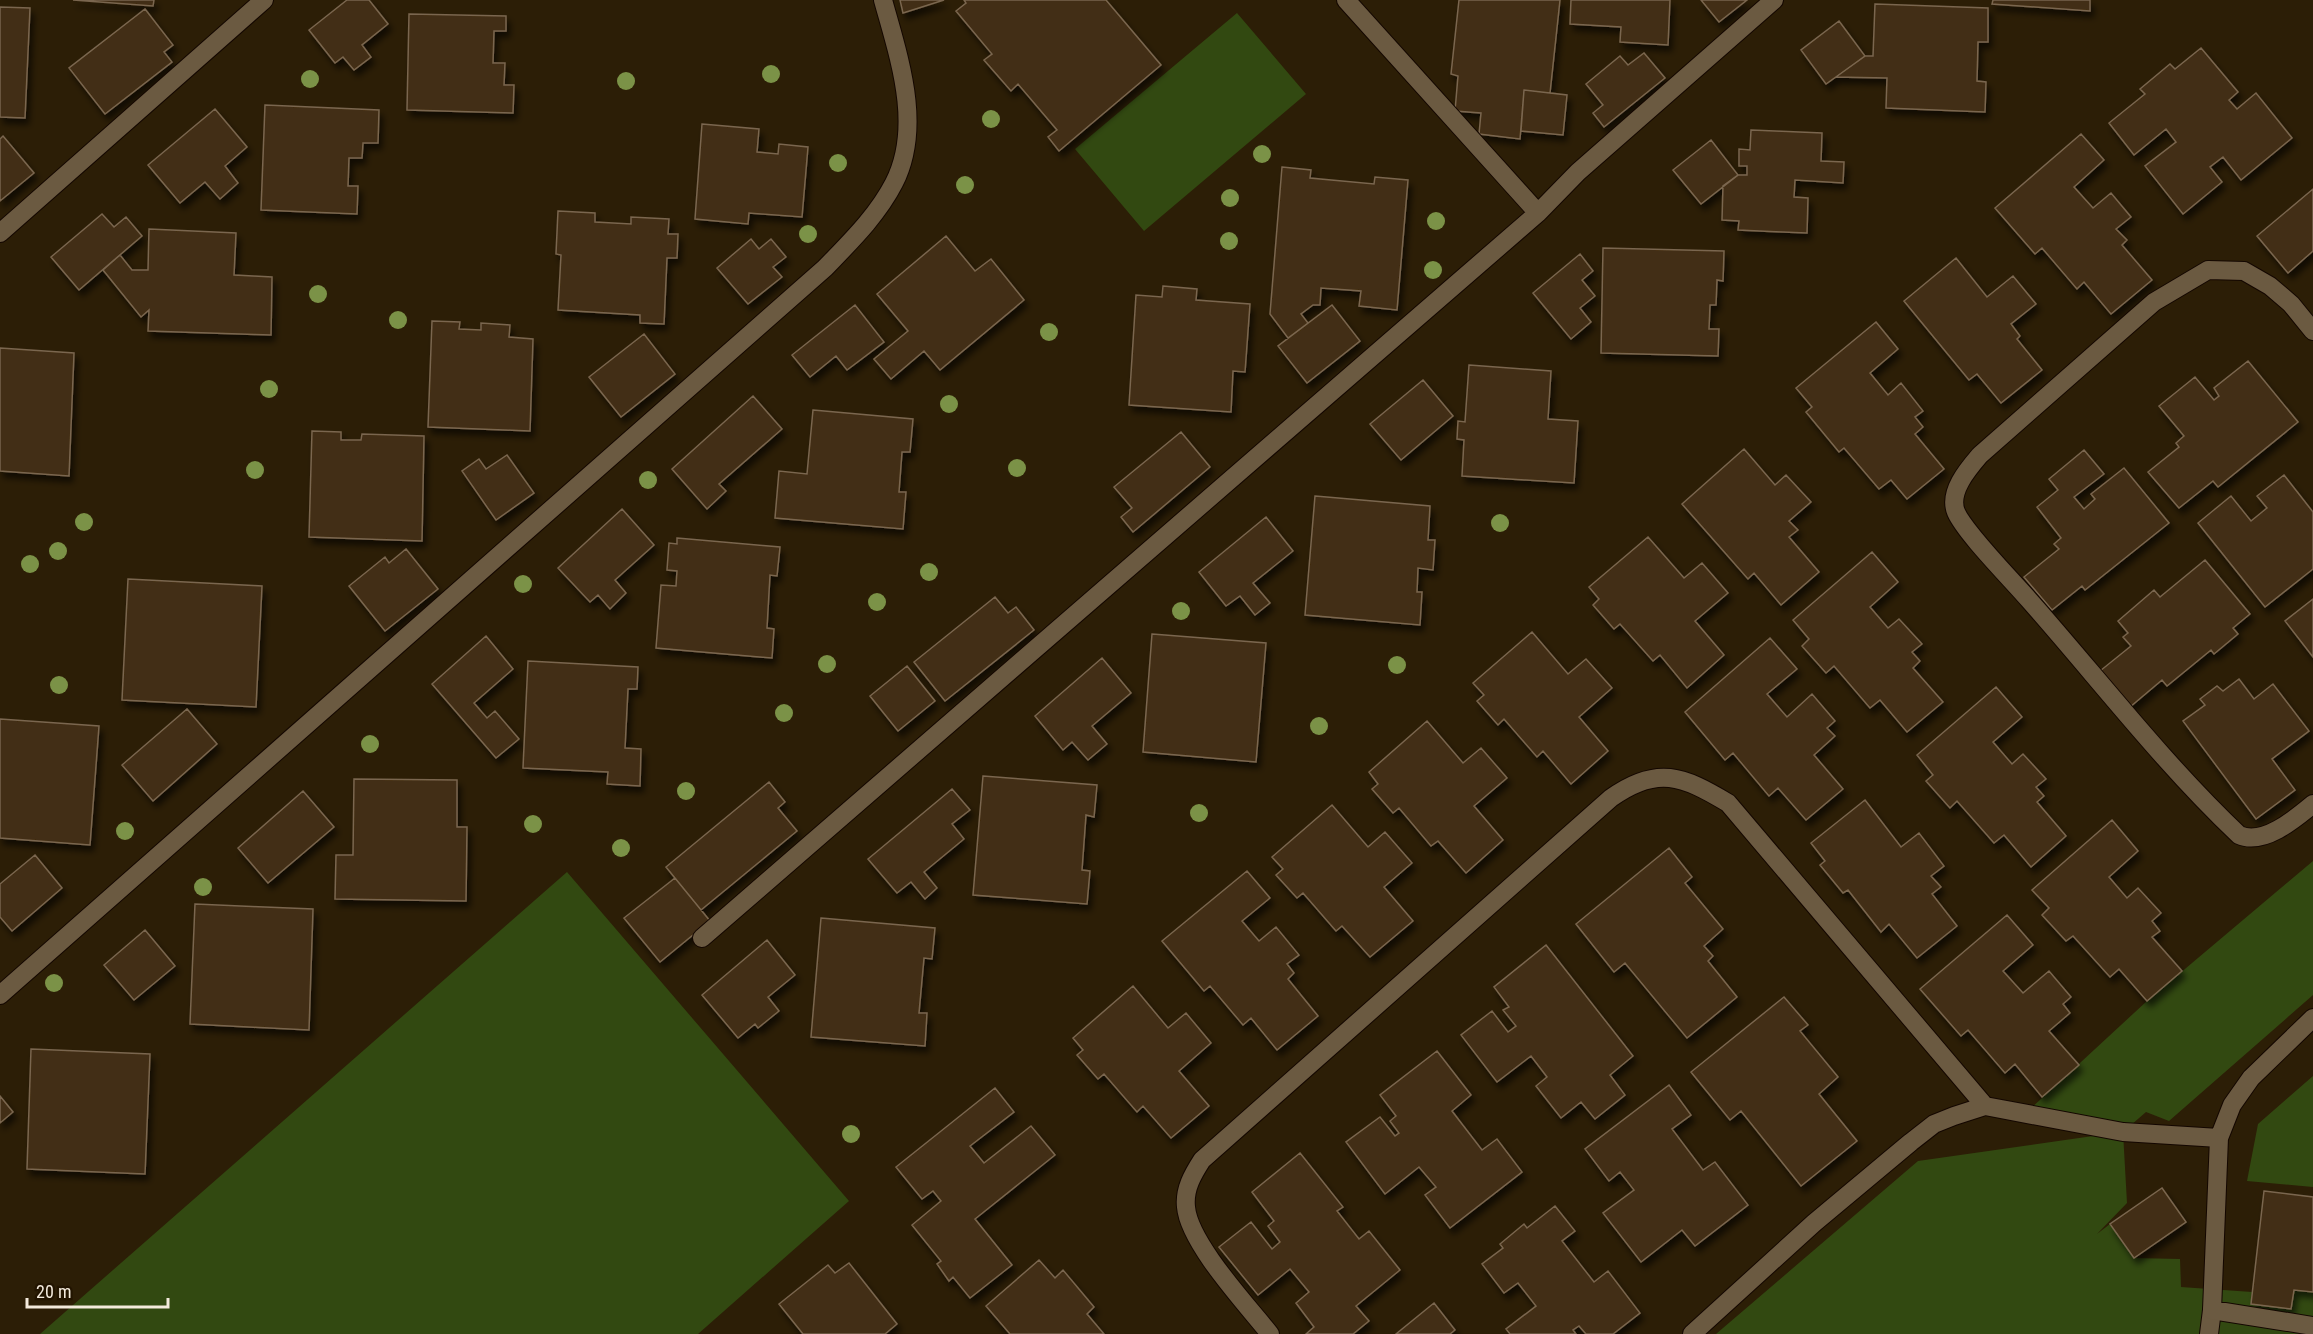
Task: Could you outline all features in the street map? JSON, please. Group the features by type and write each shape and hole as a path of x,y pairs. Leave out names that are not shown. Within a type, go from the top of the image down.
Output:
{"street":[{"path":"0,233 264,0"},
{"path":"0,995 825,268 866,225 894,182 907,142 909,125 905,93 883,0"},
{"path":"1346,0 1538,213"},
{"path":"702,938 1538,213 1578,172 1774,0"},
{"path":"2313,331 2284,298 2270,286 2244,271 2208,270 2190,278 2154,302 1980,455 1966,472 1956,493 1956,511 1988,552 2142,729 2239,835 2246,838 2267,835 2313,804"},
{"path":"1270,1334 1205,1250 1190,1222 1186,1207 1187,1192 1191,1178 1202,1160 1611,798 1626,787 1648,778 1671,777 1687,780 1728,803 1985,1106"},
{"path":"2209,1334 2219,1138 2232,1105 2251,1078 2313,1018"},
{"path":"1692,1334 1814,1222 1934,1124 1985,1106 2123,1132 2219,1138"},
{"path":"2212,1310 2313,1326"}],"green space":[{"path":"1237,13 1306,94 1144,231 1075,149"},
{"path":"2313,861 2313,995 2169,1121 2146,1112 2123,1132 2127,1203 2097,1234 2110,1224 2134,1258 2180,1259 2181,1287 2252,1292 2251,1304 2291,1309 2294,1290 2313,1292 2313,1334 1716,1334 1918,1161 2121,1132 2030,1109 2147,1001"},
{"path":"567,872 849,1201 698,1334 40,1334"},
{"path":"2313,1076 2313,1187 2247,1181 2258,1124"}],"building":[{"path":"73,0 154,0 153,6"},
{"path":"347,0 369,0 388,24 362,45 371,57 354,70 343,57 335,63 309,30"},
{"path":"900,0 944,0 903,13"},
{"path":"964,0 1106,0 1161,65 1059,151 1048,137 1057,130 1018,84 1011,91 984,60 992,54 956,11 966,3"},
{"path":"1459,0 1560,0 1550,93 1524,90 1520,139 1479,134 1481,113 1455,111 1458,76 1451,74"},
{"path":"1571,0 1670,0 1668,45 1620,42 1621,27 1570,24"},
{"path":"1701,0 1747,0 1719,22"},
{"path":"1993,0 2090,0 2090,11 1992,4"},
{"path":"1875,4 1988,8 1988,42 1978,42 1977,81 1986,82 1985,112 1886,108 1887,78 1836,77 1865,56 1873,56"},
{"path":"0,7 30,8 25,118 0,117"},
{"path":"145,9 173,45 164,52 172,62 105,114 69,68"},
{"path":"409,14 506,16 506,31 494,31 493,63 505,63 504,85 514,85 513,113 407,110"},
{"path":"1839,21 1865,56 1826,84 1801,50"},
{"path":"2201,48 2238,92 2229,100 2237,109 2256,93 2292,138 2241,180 2223,157 2210,167 2222,182 2183,214 2145,166 2176,142 2166,129 2134,155 2109,123 2145,94 2140,89 2170,64 2175,69"},
{"path":"1644,53 1665,78 1604,127 1593,113 1603,105 1586,84 1620,56 1628,65"},
{"path":"1524,90 1567,95 1563,135 1521,131"},
{"path":"265,105 379,110 378,143 363,143 362,158 349,158 348,186 358,186 357,214 261,210"},
{"path":"215,109 247,147 225,166 238,183 220,199 205,182 180,203 148,165"},
{"path":"702,124 759,129 757,152 778,154 779,144 808,147 802,217 749,213 748,224 695,219"},
{"path":"1751,130 1822,133 1821,161 1844,162 1843,183 1795,180 1794,197 1808,198 1807,233 1738,230 1739,221 1722,220 1723,186 1738,175 1747,175 1747,166 1739,166 1739,149 1750,150"},
{"path":"2081,134 2104,160 2074,187 2093,208 2111,193 2131,217 2116,229 2127,240 2122,245 2152,280 2111,314 2084,282 2077,289 2042,248 2035,254 1995,208"},
{"path":"3,136 34,173 0,201 0,139"},
{"path":"1711,140 1738,175 1701,204 1673,170"},
{"path":"1282,167 1311,170 1310,178 1374,184 1375,177 1408,180 1397,310 1359,306 1361,291 1321,288 1320,305 1313,305 1301,314 1308,323 1288,338 1270,314"},
{"path":"2313,189 2313,251 2288,273 2257,236"},
{"path":"558,211 595,213 595,222 631,224 631,217 669,219 668,234 678,234 677,258 667,258 664,324 640,323 640,315 558,310 561,255 556,254"},
{"path":"102,214 114,227 126,217 142,236 79,290 51,257"},
{"path":"149,229 236,233 234,275 272,277 271,335 148,331 149,310 141,317 103,270 120,255 132,270 148,270"},
{"path":"946,236 975,271 991,259 1024,300 940,370 924,351 891,379 874,359 908,331 877,294"},
{"path":"751,239 759,249 771,239 786,257 773,267 782,277 748,304 717,268"},
{"path":"1603,248 1724,251 1723,281 1717,280 1716,305 1710,305 1709,329 1719,329 1718,356 1601,353"},
{"path":"1580,254 1593,271 1582,280 1595,296 1580,308 1591,322 1571,339 1533,293"},
{"path":"1956,258 1987,297 2013,276 2036,304 2011,324 2020,336 2017,339 2042,370 2001,403 1977,374 1969,380 1904,301"},
{"path":"1163,286 1197,289 1196,300 1250,304 1245,372 1233,371 1231,412 1129,405 1136,295 1162,297"},
{"path":"855,305 884,342 847,370 836,356 810,377 792,355"},
{"path":"1332,305 1360,341 1307,383 1278,346"},
{"path":"432,321 460,322 459,329 481,330 481,323 510,325 509,337 533,339 530,431 428,427"},
{"path":"1876,322 1898,349 1870,373 1888,395 1901,383 1923,411 1915,417 1923,427 1915,434 1944,469 1907,499 1891,480 1879,489 1844,448 1839,452 1806,412 1812,407 1796,388"},
{"path":"644,334 675,374 621,417 589,377"},
{"path":"0,348 74,353 69,476 0,471"},
{"path":"2248,361 2298,422 2218,487 2213,481 2179,508 2148,472 2179,447 2176,443 2184,436 2159,406 2195,377 2214,400 2219,396 2214,388"},
{"path":"1469,365 1551,371 1548,419 1578,421 1574,483 1462,476 1464,440 1457,439 1458,421 1465,422"},
{"path":"1423,380 1453,416 1401,460 1370,424"},
{"path":"753,396 782,429 719,484 726,491 707,509 672,469"},
{"path":"813,410 913,419 910,452 902,452 899,492 906,492 903,529 775,518 779,471 807,474"},
{"path":"312,431 341,432 341,440 361,440 362,434 424,436 422,541 309,537"},
{"path":"1181,432 1210,467 1133,532 1121,517 1132,508 1114,487"},
{"path":"1744,449 1775,485 1786,475 1811,502 1789,521 1798,530 1789,537 1819,572 1781,605 1754,573 1748,579 1682,504"},
{"path":"2084,450 2104,474 2074,497 2084,509 2095,499 2091,494 2124,468 2169,523 2085,590 2082,586 2052,610 2024,577 2059,549 2054,544 2061,538 2037,507 2058,490 2049,479"},
{"path":"507,455 534,493 496,520 462,471 479,459 486,469"},
{"path":"2284,475 2313,512 2313,569 2265,607 2198,523 2231,496 2251,521 2267,508 2257,496"},
{"path":"1315,496 1430,506 1428,540 1435,540 1433,570 1418,568 1417,592 1422,592 1420,625 1305,615"},
{"path":"622,509 654,545 615,580 626,593 610,609 598,595 590,602 558,568"},
{"path":"1266,517 1293,551 1253,583 1270,603 1255,615 1240,596 1226,606 1199,572"},
{"path":"1648,537 1684,578 1702,563 1728,593 1695,621 1724,655 1687,688 1660,655 1653,661 1620,624 1614,629 1593,605 1599,599 1589,587"},
{"path":"677,538 780,547 777,576 770,575 767,628 774,629 772,658 656,648 661,585 676,586 677,571 667,570 669,543 677,544"},
{"path":"406,549 438,589 385,631 349,586 385,557 389,563"},
{"path":"1872,552 1898,582 1870,607 1888,628 1899,619 1922,644 1912,652 1920,661 1913,668 1943,702 1907,732 1880,700 1870,708 1834,666 1826,673 1802,646 1809,639 1793,620"},
{"path":"2205,560 2250,614 2233,628 2238,634 2214,654 2211,650 2167,686 2162,680 2130,707 2100,671 2131,646 2123,637 2128,633 2118,621 2154,590 2160,597"},
{"path":"128,579 262,586 256,707 122,700"},
{"path":"995,597 1008,613 1016,607 1034,630 945,701 914,662"},
{"path":"2313,599 2313,657 2285,621"},
{"path":"1532,632 1568,674 1586,659 1612,688 1579,717 1608,751 1571,784 1543,751 1537,757 1504,719 1498,725 1477,701 1484,695 1473,683"},
{"path":"1152,634 1266,643 1256,762 1143,752"},
{"path":"486,636 513,669 474,703 487,718 495,711 519,739 496,758 432,684"},
{"path":"1770,638 1797,669 1767,694 1787,717 1812,694 1835,721 1827,728 1835,736 1814,755 1843,789 1806,820 1778,788 1769,796 1733,753 1725,760 1685,712"},
{"path":"1102,658 1131,693 1092,726 1107,744 1088,760 1072,742 1063,750 1035,716"},
{"path":"528,661 638,667 637,689 628,689 625,748 641,749 640,786 607,784 608,772 523,768"},
{"path":"907,666 935,701 898,731 870,696"},
{"path":"2239,679 2254,699 2273,684 2309,731 2272,759 2295,790 2256,819 2183,721 2205,705 2200,699 2217,686 2223,691"},
{"path":"1996,687 2022,717 1993,742 2012,764 2023,754 2046,779 2036,787 2044,796 2037,802 2066,836 2031,867 2004,835 1994,843 1957,801 1950,808 1926,781 1933,775 1917,755"},
{"path":"187,709 217,744 153,801 122,765"},
{"path":"0,719 99,726 90,845 0,838"},
{"path":"1427,721 1463,763 1481,748 1507,778 1474,806 1503,840 1466,873 1438,841 1431,846 1399,808 1393,813 1372,789 1378,784 1369,772"},
{"path":"983,776 1097,785 1094,817 1086,815 1082,870 1090,871 1087,904 973,895"},
{"path":"354,779 457,780 457,827 467,827 466,901 335,899 336,855 353,855"},
{"path":"769,782 785,802 778,808 797,831 701,910 666,867"},
{"path":"952,789 970,810 952,824 964,839 924,872 937,888 925,899 911,882 897,893 868,859"},
{"path":"303,791 334,827 268,883 238,848"},
{"path":"1865,800 1901,847 1919,833 1944,866 1931,876 1941,887 1932,894 1957,926 1917,958 1889,924 1881,932 1848,890 1843,893 1820,865 1825,861 1811,843"},
{"path":"1332,805 1368,847 1385,832 1412,863 1384,887 1413,921 1370,957 1342,926 1336,931 1303,893 1297,898 1276,875 1283,869 1272,857"},
{"path":"2112,820 2138,851 2109,877 2127,898 2138,888 2161,913 2152,921 2160,931 2152,937 2182,971 2147,1001 2119,969 2110,977 2073,936 2066,941 2042,915 2049,908 2032,890"},
{"path":"1669,848 1692,877 1685,883 1723,929 1704,946 1713,956 1708,961 1737,997 1687,1038 1625,963 1614,972 1576,924"},
{"path":"35,855 62,888 12,931 0,917 0,884"},
{"path":"1247,871 1270,898 1242,921 1259,941 1276,927 1299,955 1287,964 1294,973 1288,979 1318,1016 1277,1050 1251,1018 1243,1025 1210,986 1204,991 1162,941"},
{"path":"675,878 710,921 660,962 624,918"},
{"path":"195,904 313,909 309,1030 190,1024"},
{"path":"2007,915 2033,945 2003,971 2023,993 2049,971 2071,997 2063,1004 2070,1013 2049,1031 2079,1065 2042,1097 2015,1064 2005,1073 1968,1030 1961,1036 1920,989"},
{"path":"821,918 935,928 932,959 924,958 919,1013 927,1013 925,1046 811,1037"},
{"path":"145,930 175,966 134,1000 104,965"},
{"path":"767,940 795,975 768,997 779,1011 758,1028 755,1024 738,1038 702,995"},
{"path":"1546,945 1633,1056 1610,1075 1625,1095 1595,1119 1581,1102 1561,1118 1536,1086 1547,1077 1531,1056 1497,1082 1461,1035 1492,1011 1508,1032 1516,1026 1503,1010 1509,1007 1494,987"},
{"path":"1133,986 1168,1028 1186,1013 1211,1043 1179,1071 1209,1106 1171,1138 1143,1106 1137,1112 1104,1074 1098,1079 1077,1055 1083,1050 1073,1038"},
{"path":"1784,997 1808,1025 1800,1031 1838,1077 1819,1094 1857,1141 1801,1186 1741,1111 1730,1120 1691,1072"},
{"path":"31,1049 150,1054 145,1174 27,1169"},
{"path":"1437,1051 1471,1095 1452,1111 1482,1150 1497,1139 1522,1172 1450,1228 1425,1195 1436,1187 1419,1167 1385,1194 1346,1142 1380,1117 1395,1136 1399,1133 1390,1121 1396,1116 1380,1095"},
{"path":"1669,1085 1691,1115 1672,1129 1703,1170 1715,1162 1748,1205 1695,1246 1682,1230 1641,1262 1603,1213 1634,1190 1620,1172 1609,1181 1585,1149"},
{"path":"995,1088 1014,1112 970,1146 984,1163 1031,1126 1055,1155 975,1219 1012,1265 970,1298 953,1277 949,1281 937,1264 941,1261 912,1225 941,1201 933,1191 922,1199 896,1167"},
{"path":"0,1096 13,1112 0,1123"},
{"path":"1300,1153 1343,1207 1337,1211 1359,1239 1369,1231 1400,1270 1356,1306 1369,1321 1353,1334 1306,1334 1314,1327 1296,1303 1309,1292 1290,1269 1258,1295 1219,1247 1251,1222 1272,1249 1280,1242 1268,1226 1274,1221 1252,1192"},
{"path":"2162,1188 2186,1222 2134,1258 2110,1224"},
{"path":"2264,1191 2313,1197 2313,1292 2294,1290 2291,1309 2251,1304"},
{"path":"1555,1206 1575,1231 1562,1241 1594,1282 1608,1271 1640,1313 1613,1334 1586,1334 1579,1326 1573,1330 1576,1334 1510,1334 1506,1329 1536,1306 1518,1283 1504,1293 1482,1264 1503,1248 1500,1244 1524,1224 1527,1228"},
{"path":"1039,1260 1055,1278 1063,1270 1094,1307 1087,1314 1104,1334 1010,1334 986,1306"},
{"path":"849,1263 897,1324 885,1334 803,1334 779,1304 828,1265 835,1273"},
{"path":"1434,1303 1455,1330 1450,1334 1396,1334"}]}
